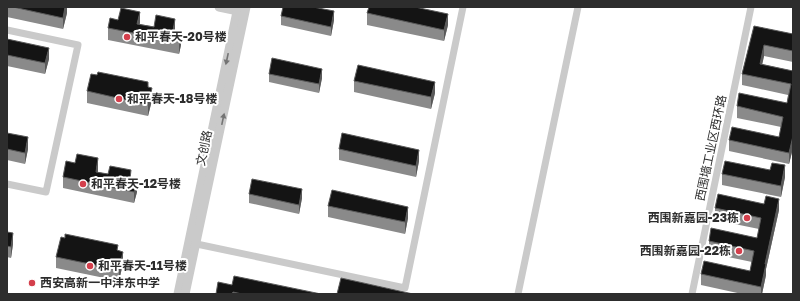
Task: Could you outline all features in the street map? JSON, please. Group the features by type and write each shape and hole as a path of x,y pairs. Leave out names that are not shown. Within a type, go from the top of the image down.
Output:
{"street":[{"path":"219,7 242,9"},
{"path":"192,244 404,288 463,7"},
{"path":"518,294 578,7"},
{"name":"西围墙工业区西环路","path":"692,294 751,7"},
{"name":"文创路","path":"178,294 192,244 242,9"},
{"path":"7,30 78,45 46,192 7,184"},
{"name":"文创路","path":"185,294 192,244"}],"building":[{"path":"13,7 65,7 63,18"},
{"path":"283,7 313,7 334,11 331,27 281,16"},
{"path":"369,7 415,7 448,14 444,30 367,13"},
{"path":"121,8 140,12 137,24 154,27 156,15 175,19 173,31 181,33 179,42 108,28 110,18 118,20"},
{"path":"754,26 793,34 793,51 764,45 760,64 793,71 793,136 789,153 729,140 732,127 779,137 783,117 737,106 739,93 787,103 791,84 742,74"},
{"path":"7,39 49,48 45,63 7,55"},
{"path":"272,58 322,69 319,84 269,74"},
{"path":"358,65 435,82 431,97 354,81"},
{"path":"98,72 148,82 148,87 152,88 148,105 87,91 91,74 97,75"},
{"path":"7,133 28,137 25,153 7,149"},
{"path":"342,133 419,150 416,166 339,149"},
{"path":"77,154 98,158 96,172 108,174 110,166 131,170 130,179 137,180 134,192 63,177 66,161 75,163"},
{"path":"725,161 770,170 772,163 785,165 781,186 722,174"},
{"path":"252,179 302,189 299,205 249,194"},
{"path":"332,190 408,207 405,222 328,206"},
{"path":"718,194 764,204 766,196 779,199 761,287 701,274 704,261 750,271 754,251 709,241 711,228 757,238 761,218 715,208"},
{"path":"7,232 13,233 11,247 7,246"},
{"path":"65,234 118,245 117,250 123,252 119,270 56,257 61,237 65,238"},
{"path":"234,276 321,294 242,294 233,292 232,294 216,294 218,282 232,285"},
{"path":"341,278 413,294 337,294"}],"place":[{"name":"和平春天-20号楼","path":"127,37"},
{"name":"和平春天-18号楼","path":"119,99"},
{"name":"和平春天-12号楼","path":"83,184"},
{"name":"西围新嘉园-23栋","path":"747,218"},
{"name":"西围新嘉园-22栋","path":"739,251"},
{"name":"和平春天-11号楼","path":"90,266"},
{"name":"西安高新一中沣东中学","path":"32,283"}]}
